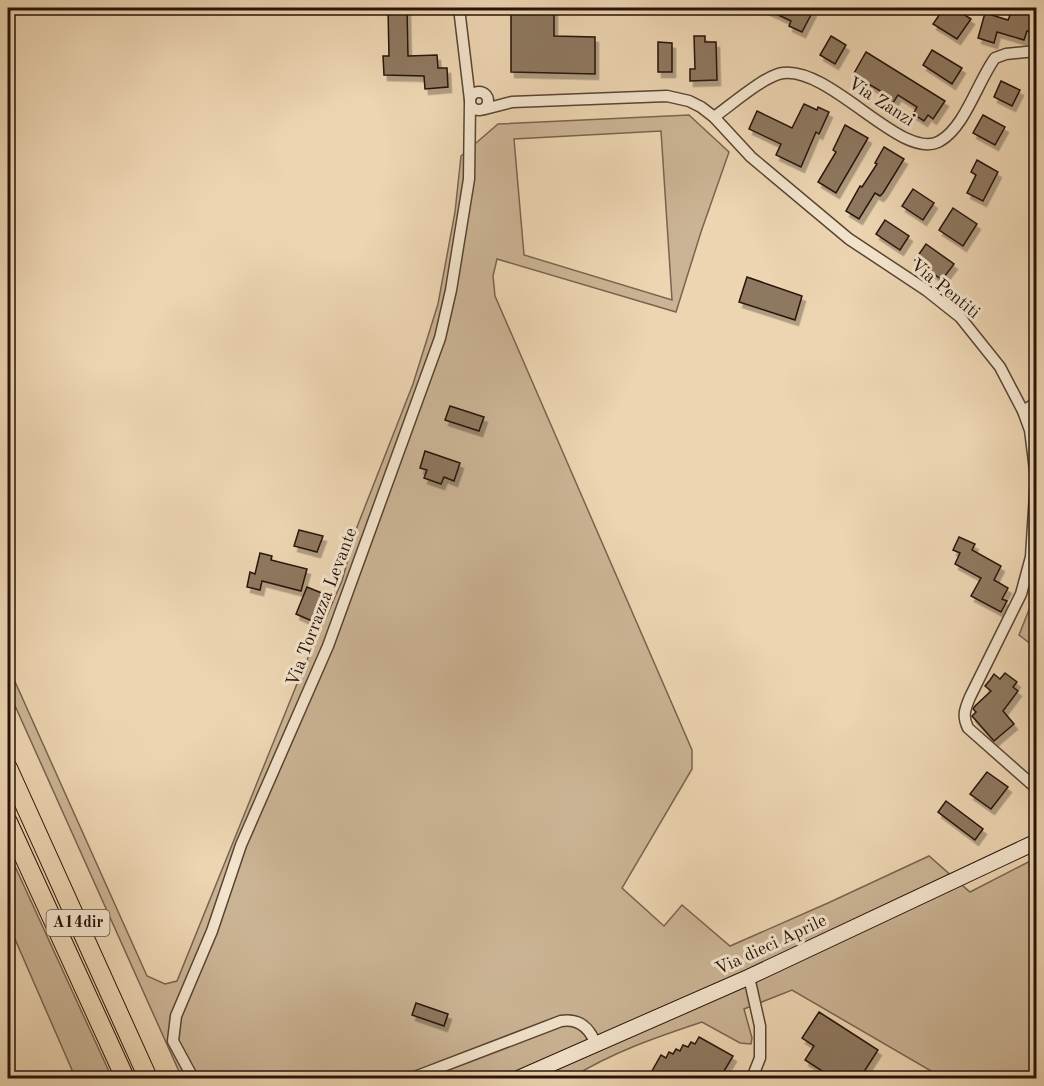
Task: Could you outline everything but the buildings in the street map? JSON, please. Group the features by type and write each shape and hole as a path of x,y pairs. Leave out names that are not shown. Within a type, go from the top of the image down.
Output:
{"highway":[{"name":"A14dir","path":"8,768 148,1078"},
{"name":"A14dir","path":"8,822 125,1078"}],"main road":[{"name":"Via dieci Aprile","path":"519,1078 749,977 1036,842"}],"street":[{"name":"Via Torrazza Levante","path":"193,1078 173,1041 176,1016 212,931 241,845 328,646 440,338 451,290 469,179 470,102 459,8"},
{"name":"Via Zanzi","path":"714,117 767,79 781,73 800,73 839,94 906,140 931,145 941,141 956,125 995,58 1006,54 1036,51"},
{"name":"Via Torrazza Levante","path":"466,65 484,94"},
{"name":"Via Pentiti","path":"484,94 512,102"},
{"path":"484,94 488,103 484,109 473,109 470,102 472,95 484,94"},
{"name":"Via Pentiti","path":"484,109 512,102 667,96 701,106 751,157 849,239 926,290 960,317 1000,367 1023,411 1030,430 1036,478 1031,557 1020,594 970,697 964,711 964,719 968,728 1036,788"},
{"name":"Via Torrazza Levante","path":"470,132 484,109"},
{"path":"1023,411 1036,403"},
{"path":"749,977 760,1026 760,1058 752,1078"},
{"path":"412,1078 561,1021 579,1022 592,1035 596,1045"}],"shaded area":[{"path":"689,115 729,152 676,312 497,259 493,276 495,296 692,750 692,769 622,888 664,926 682,905 730,946 929,856 970,892 1036,858 1036,1078 943,1078 792,990 744,1009 752,1038 751,1044 740,1043 702,1022 618,1053 571,1078 182,1078 8,690 8,666 147,976 165,984 177,981 303,669 342,581 357,527 413,384 438,304 455,212 461,156 498,124","holes":["661,131 672,300 524,255 514,139"]},
{"path":"1036,592 1036,648 1019,635"},
{"path":"8,851 112,1078 68,1078 72,1070 8,923"}]}
